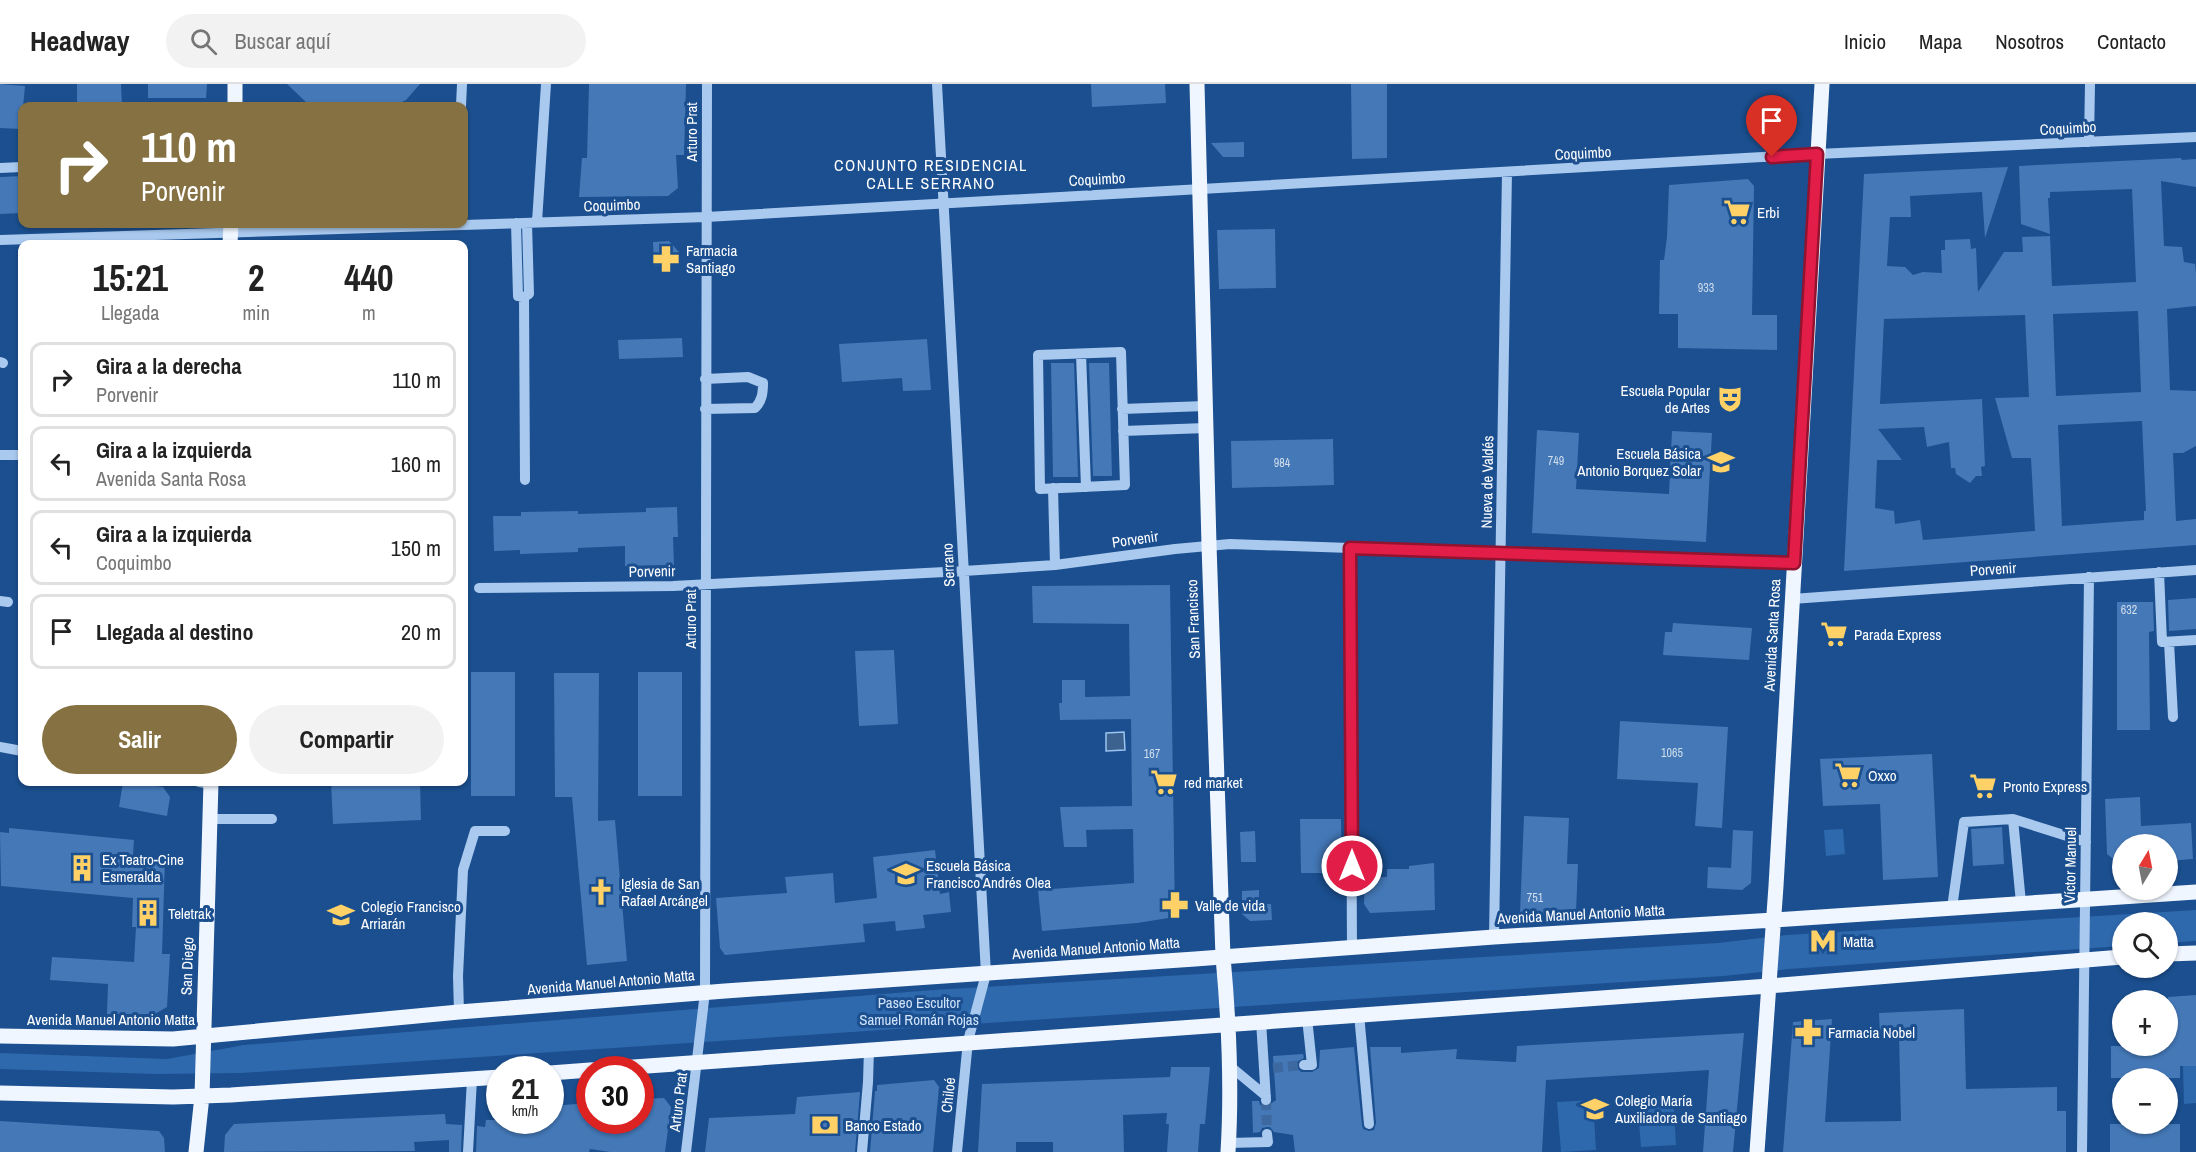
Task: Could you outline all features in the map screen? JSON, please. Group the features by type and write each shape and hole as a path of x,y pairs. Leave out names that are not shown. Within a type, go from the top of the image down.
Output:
{"main road":[{"path":"235,84 235,102"},
{"name":"San Francisco","path":"1197,84 1222,957 1229,1023 1228,1148"},
{"name":"Avenida Santa Rosa","path":"1757,1152 1774,920 1822,84"},
{"name":"San Diego","path":"196,1152 202,1096 210,819 207,786"},
{"name":"Avenida Manuel Antonio Matta","path":"0,1036 173,1039 705,992 1494,937 2196,892"},
{"path":"2178,953 2196,952"},
{"path":"654,1065 1769,986 2112,958"},
{"path":"0,1093 202,1096 486,1078"}],"street":[{"path":"461,102 462,84"},
{"path":"525,480 524,297 529,294 527,223 546,84"},
{"name":"Arturo Prat","path":"686,1152 705,992 707,84"},
{"name":"Serrano","path":"937,84 986,974 968,1041"},
{"path":"2089,142 2090,84"},
{"name":"Coquimbo","path":"468,224 706,217 1817,154 2196,137"},
{"path":"0,168 18,167"},
{"name":"Nueva de Valdés","path":"1494,937 1507,172"},
{"name":"Coquimbo","path":"0,240 365,228"},
{"path":"1121,352 1125,485 1041,489 1038,356 1081,354 1121,352"},
{"path":"1081,354 1086,487"},
{"path":"705,379 748,377 763,383 763,393 762,399 755,408 705,409"},
{"path":"1122,409 1205,406"},
{"path":"1123,431 1206,428"},
{"path":"0,455 18,455"},
{"path":"1053,488 1055,565"},
{"name":"Porvenir","path":"479,588 673,586 964,571 1055,565 1230,544 1794,563"},
{"path":"1350,548 1352,948"},
{"name":"Porvenir","path":"1792,598 2196,570"},
{"path":"2158,572 2162,642 2196,640"},
{"name":"Víctor Manuel","path":"2082,1152 2089,577"},
{"path":"2169,642 2173,717"},
{"path":"0,747 18,750"},
{"path":"210,819 272,819"},
{"path":"2013,819 2021,903"},
{"path":"1952,908 1964,822 2013,819 2086,842"},
{"path":"459,1012 458,976 463,870 475,831 505,831"},
{"path":"1359,1014 1369,1124"},
{"path":"1304,1065 1312,1065 1307,1018"},
{"path":"1230,1066 1266,1098 1269,1068 1261,1021"},
{"name":"Chiloé","path":"957,1152 968,1041"},
{"path":"862,1152 869,1049"},
{"path":"468,1152 472,1079"},
{"path":"1228,1148 1268,1142 1267,1134"}],"green space":[{"path":"1843,829 1845,854 1826,856 1824,830"},
{"name":"Paseo Escultor Samuel Román Rojas","path":"2196,910 2196,941 2178,942 2178,912 2163,912"},
{"name":"Paseo Escultor Samuel Román Rojas","path":"2112,915 2112,947 1789,969 1724,976 241,1073 156,1074 0,1069 0,1053 167,1059 244,1045 933,990 1718,943 1787,935"},
{"path":"2183,1066 2196,1066 2196,1103 2184,1104"},
{"path":"1673,1095 1676,1145 1641,1147 1637,1098"},
{"path":"1593,1100 1596,1150 1561,1152 1557,1102"}],"shaded area":[{"path":"1124,732 1125,750 1106,751 1106,733"}],"building":[{"path":"0,84 25,86 24,102 18,102 18,129 0,128"},
{"path":"77,84 121,84 122,102 77,102"},
{"path":"148,84 207,84 206,98 148,98"},
{"path":"287,84 420,84 402,102 306,102"},
{"path":"589,84 686,84 684,155 676,155 678,188 668,196 579,197 582,158 587,158"},
{"path":"1091,84 1165,84 1166,103 1092,107"},
{"path":"1351,84 1387,84 1387,158 1352,159"},
{"path":"1244,142 1244,157 1223,157 1211,143"},
{"path":"2196,159 2196,187 2161,181 2164,246 2182,247 2184,262 2195,264 2196,273 2196,306 2167,309 2170,390 2196,391 2196,446 2183,453 2173,453 2176,521 2196,519 2196,545 1844,571 1864,174 2008,167 1985,238 1982,192 1910,196 1911,217 1890,217 1887,266 1905,267 1913,275 1923,272 1942,273 1941,250 1945,250 1945,240 1970,239 1971,249 1976,248 1978,292 2004,252 2023,252 2022,237 2050,236 2052,286 2136,282 2132,189 2050,192 2050,198 2048,198 2050,234 2021,224 2019,166","holes":["2138,311 2141,392 2056,396 2053,314","2025,315 2029,397 1995,398 2012,458 2031,458 2035,531 1923,540 1920,520 1895,524 1894,511 1875,508 1877,460 1902,460 1878,429 1924,427 1927,447 1949,442 1951,468 1955,468 1956,474 1970,483 1976,476 1982,476 1981,467 1985,466 1982,399 1880,404 1884,319","2142,421 2146,511 2144,511 2144,520 2062,526 2058,425"]},
{"path":"18,176 18,213 0,214 0,177"},
{"path":"1748,179 1754,186 1752,315 1777,315 1777,350 1678,348 1678,314 1659,314 1660,260 1664,260 1667,237 1669,185"},
{"path":"1275,229 1276,288 1219,289 1217,230"},
{"name":"Farmacia Santiago","path":"669,241 679,252 679,265 654,266 653,242"},
{"path":"682,338 683,357 619,359 618,340"},
{"path":"927,339 931,390 903,391 902,378 842,382 839,344"},
{"path":"1051,363 1074,363 1078,477 1053,477"},
{"path":"1089,363 1109,363 1112,476 1093,476"},
{"path":"1537,430 1579,433 1576,489 1669,494 1672,431 1712,433 1706,542 1532,533"},
{"path":"1333,439 1334,485 1232,488 1231,441"},
{"path":"677,507 678,537 673,537 674,565 625,566 625,546 578,548 578,552 520,554 520,550 494,551 493,516 521,516 521,512 578,511 578,514 646,512 646,508"},
{"path":"1170,585 1175,917 1137,923 1042,931 1038,890 1134,883 1133,829 1086,830 1087,847 1064,847 1060,807 1132,806 1131,719 1060,720 1059,703 1062,703 1062,680 1085,680 1085,697 1130,696 1129,624 1033,623 1032,586"},
{"path":"2196,598 2196,629 2169,631 2168,600"},
{"path":"2117,602 2153,602 2154,631 2149,632 2150,730 2117,730"},
{"path":"1673,623 1752,628 1749,660 1663,655 1665,632 1672,632"},
{"path":"894,650 898,724 859,726 855,651"},
{"path":"471,672 515,672 515,796 471,796"},
{"path":"638,672 682,672 682,796 638,796"},
{"path":"554,673 599,673 598,821 615,820 627,961 587,965 572,797 555,797"},
{"path":"1620,721 1728,727 1722,828 1695,826 1698,783 1617,779"},
{"path":"1932,754 1938,877 1883,880 1880,804 1823,806 1820,759"},
{"path":"122,786 163,787 170,797 167,816 119,807"},
{"path":"331,786 420,786 421,820 333,824"},
{"path":"2140,797 2141,826 2191,823 2193,859 2178,860 2178,834 2112,834 2112,858 2107,854 2105,799"},
{"path":"1524,816 1569,818 1567,864 1578,864 1576,912 1520,913"},
{"path":"1300,819 1341,819 1342,873 1301,873"},
{"path":"2002,827 2004,864 1973,866 1971,829"},
{"path":"9,828 134,840 133,855 165,858 162,954 170,954 167,1007 155,1014 107,1014 108,984 50,980 52,957 134,962 136,927 132,927 133,898 1,886 0,832 9,833"},
{"path":"1733,830 1753,831 1751,883 1742,890 1707,888 1708,867 1731,868"},
{"path":"1255,831 1256,862 1241,862 1240,832"},
{"path":"935,850 940,894 949,892 951,912 923,915 925,928 896,931 895,921 863,924 865,942 725,955 720,948 716,898 787,893 785,877 833,873 835,903 877,898 873,857"},
{"path":"1434,863 1435,910 1370,913 1364,904 1365,878 1387,877 1387,869 1409,869 1409,866"},
{"path":"1259,890 1259,904 1271,904 1272,920 1250,921 1242,914 1242,891"},
{"path":"2196,995 2196,1066 2180,1066 2180,1078 2178,1078 2178,1068 2112,1068 2111,1078 2111,1046 2112,1056 2178,1056 2178,996"},
{"path":"1964,1009 1966,1089 2057,1087 2057,1111 2066,1111 2066,1152 1783,1152 1793,1022 1832,1019 1825,1122 1901,1121 1899,1035 1880,1035 1879,1013"},
{"path":"1744,1033 1733,1152 1703,1152 1709,1070 1546,1080 1542,1152 1295,1152 1293,1135 1274,1132 1270,1127 1253,1133 1252,1101 1259,1101 1260,1105 1266,1107 1276,1100 1273,1056 1303,1054 1304,1058 1297,1062 1297,1068 1301,1072 1312,1072 1319,1068 1320,1050 1354,1047 1362,1125 1363,1129 1369,1131 1374,1130 1376,1123 1370,1047 1401,1047 1401,1053 1457,1049 1456,1059 1516,1062 1517,1046"},
{"path":"1171,1067 1210,1067 1205,1124 1200,1124 1198,1152 1167,1152 1169,1124 1166,1124 1167,1113 1123,1115 1124,1152 1053,1152 1053,1142 1016,1142 1016,1152 978,1152 982,1084 1170,1077"},
{"path":"934,1080 939,1087 933,1152 870,1152 877,1085"},
{"path":"860,1092 855,1152 705,1152 709,1118 795,1114 797,1097"},
{"path":"654,1098 664,1098 671,1107 665,1152 610,1152 590,1149 589,1152 476,1152 477,1126 485,1127 486,1120 486,1134 564,1134 564,1105 576,1104 576,1134 654,1134"},
{"path":"445,1114 446,1124 462,1125 461,1152 449,1152 449,1140 414,1142 415,1151 224,1152 225,1135 234,1124"},
{"path":"0,1121 159,1131 164,1138 165,1152 0,1152"},
{"path":"2110,1124 2112,1124 2112,1134 2178,1134 2178,1124 2180,1124 2180,1152 2110,1152"}],"tunnel":[{"path":"1273,1068 1304,1065"},
{"path":"1266,1100 1267,1134"}],"place":[{"name":"Erbi","path":"1737,212"},
{"name":"Farmacia Santiago","path":"666,259"},
{"name":"Escuela Popular de Artes","path":"1730,399"},
{"name":"Escuela Básica Antonio Borquez Solar","path":"1721,462"},
{"name":"Parada Express","path":"1834,634"},
{"name":"Oxxo","path":"1848,775"},
{"name":"red market","path":"1164,782"},
{"name":"Pronto Express","path":"1983,786"},
{"name":"Ex Teatro-Cine Esmeralda","path":"82,868"},
{"name":"Escuela Básica Francisco Andrés Olea","path":"906,874"},
{"name":"Iglesia de San Rafael Arcángel","path":"601,892"},
{"name":"Valle de vida","path":"1175,905"},
{"name":"Teletrak","path":"148,913"},
{"name":"Colegio Francisco Arriarán","path":"341,915"},
{"name":"Matta","path":"1823,941"},
{"name":"Farmacia Nobel","path":"1808,1032"},
{"name":"Colegio María Auxiliadora de Santiago","path":"1595,1109"},
{"name":"Banco Estado","path":"825,1125"}],"district":[{"name":"CONJUNTO RESIDENCIAL CALLE SERRANO","path":"931,174"}],"route":[{"path":"1352,866 1350,548 1794,563 1817,154 1772,157"}]}
